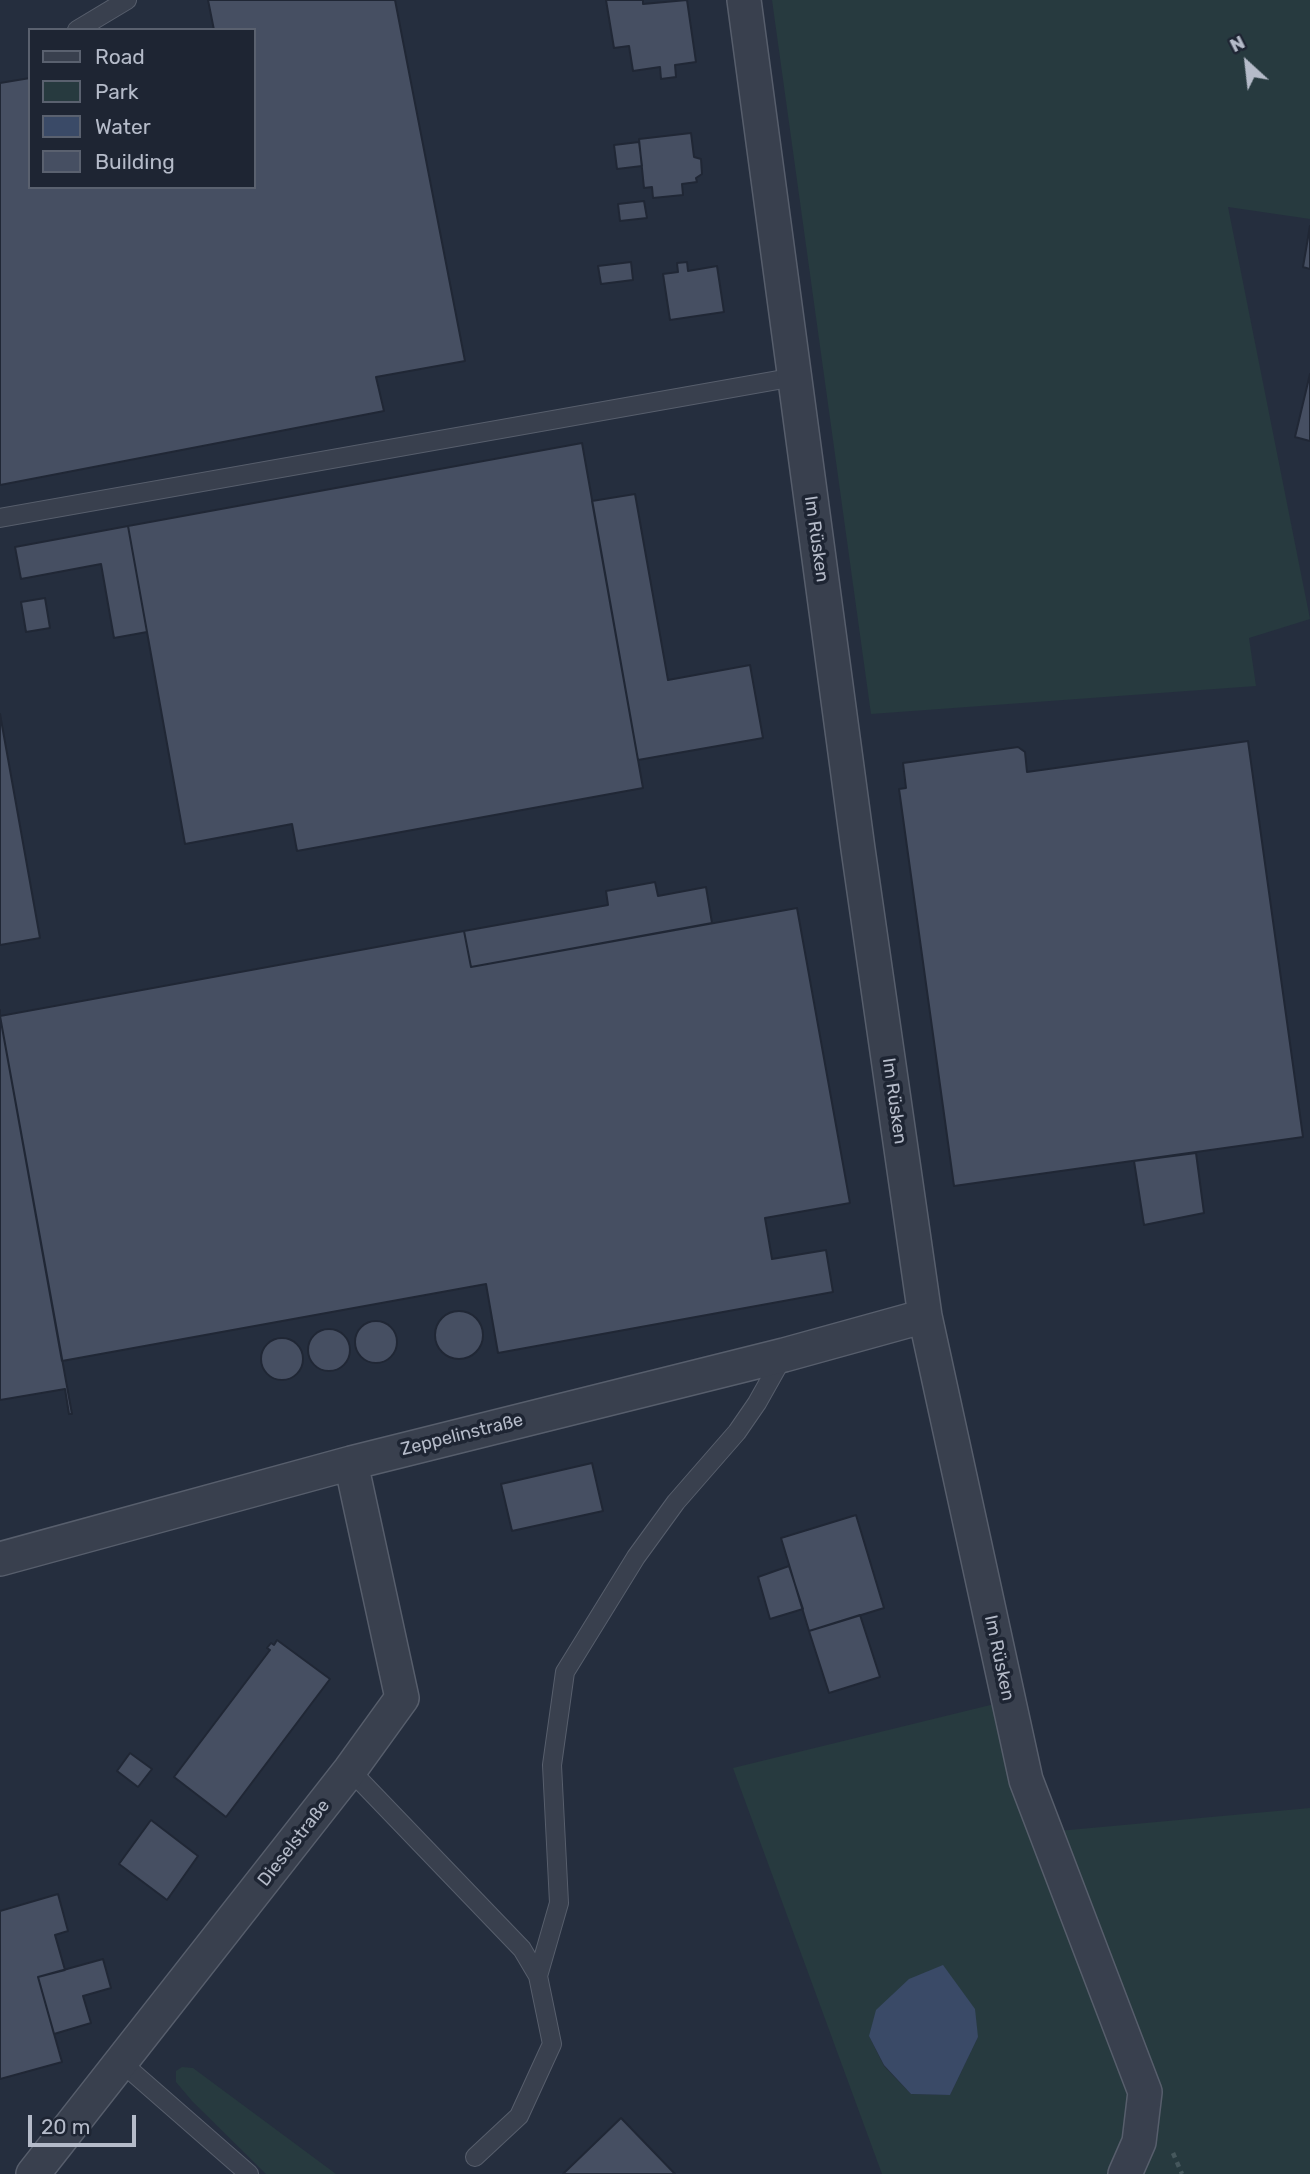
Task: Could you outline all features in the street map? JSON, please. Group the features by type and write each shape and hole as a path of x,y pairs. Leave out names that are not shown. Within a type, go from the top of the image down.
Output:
{"street":[{"name":"Im Rüsken","path":"744,0 858,849 925,1316 1026,1780 1145,2092 1139,2142 1125,2174"},
{"name":"Zeppelinstraße","path":"0,1559 351,1463 784,1355 925,1316"},
{"name":"Dieselstraße","path":"33,2174 350,1770 402,1698 351,1463"}],"lane":[{"path":"80,28 127,0"},
{"path":"0,518 795,377"},
{"path":"538,1976 559,1903 552,1765 565,1672 636,1557 676,1502 737,1432 757,1404 784,1355"},
{"path":"350,1770 522,1949 538,1976 552,2044 519,2116 475,2157"},
{"path":"122,2063 249,2174"}],"green space":[{"path":"772,0 1310,0 1310,219 1228,207 1310,619 1249,638 1256,686 871,714"},
{"path":"1019,1698 1058,1831 1310,1808 1310,2174 882,2174 733,1768","holes":["869,2036 978,2037 950,2095 911,2094 884,2066"]},
{"path":"182,2067 193,2068 336,2174 266,2174 176,2082 176,2071"}],"water":[{"path":"943,1965 975,2009 978,2037 950,2095 911,2094 884,2065 869,2036 876,2010 909,1979"}],"building":[{"path":"208,0 395,0 465,361 376,377 384,411 0,485 0,83 28,78 28,189 256,189 256,28 214,28"},
{"path":"606,0 643,0 643,4 687,0 696,62 675,65 676,77 661,79 660,67 633,71 629,46 614,48"},
{"path":"691,133 694,157 701,159 702,174 696,178 697,182 682,184 683,195 653,198 652,187 644,188 639,139"},
{"path":"639,142 642,166 617,169 614,145"},
{"path":"644,201 647,218 620,221 618,204"},
{"path":"1310,226 1310,269 1303,267"},
{"path":"631,262 633,280 601,284 598,266"},
{"path":"687,262 688,271 717,266 724,312 670,320 663,274 678,272 677,263"},
{"path":"1310,374 1310,441 1295,437"},
{"path":"582,443 643,788 297,851 292,824 185,844 128,526"},
{"path":"635,494 668,680 750,665 763,738 638,760 592,501"},
{"path":"128,526 147,632 114,638 101,564 21,579 15,547"},
{"path":"45,598 50,628 26,632 21,602"},
{"path":"0,714 40,938 0,945"},
{"path":"1248,741 1303,1137 954,1186 899,789 906,788 903,763 1018,747 1025,752 1027,772"},
{"path":"655,882 658,896 706,887 712,923 471,967 464,931 608,905 606,891"},
{"path":"797,908 850,1203 765,1218 772,1259 826,1250 833,1292 498,1353 486,1284 62,1361 0,1016 464,931 471,967"},
{"path":"0,1016 72,1414 69,1414 65,1389 0,1400"},
{"path":"1196,1153 1204,1213 1144,1225 1134,1161"},
{"path":"459,1311 468,1312 476,1318 482,1326 482,1344 476,1352 468,1358 459,1359 450,1358 442,1352 436,1344 435,1335 436,1326 442,1318 450,1312"},
{"path":"376,1321 391,1327 397,1342 391,1357 376,1363 361,1357 355,1342 361,1327"},
{"path":"329,1329 344,1335 350,1350 344,1365 329,1371 314,1365 308,1350 314,1335"},
{"path":"282,1338 297,1344 303,1359 297,1374 282,1380 267,1374 261,1359 267,1344"},
{"path":"592,1463 603,1511 512,1531 501,1484"},
{"path":"856,1515 884,1608 809,1631 781,1538"},
{"path":"789,1566 803,1609 770,1619 758,1577"},
{"path":"860,1615 880,1677 829,1693 809,1631"},
{"path":"277,1640 330,1679 226,1817 174,1777 270,1650 267,1648"},
{"path":"130,1753 152,1769 138,1787 117,1771"},
{"path":"151,1820 198,1856 167,1900 119,1864"},
{"path":"58,1894 68,1931 55,1935 65,1970 38,1977 62,2062 0,2079 0,1911"},
{"path":"103,1959 111,1988 83,1996 91,2023 54,2034 38,1977"},
{"path":"621,2118 675,2174 563,2174"}]}
